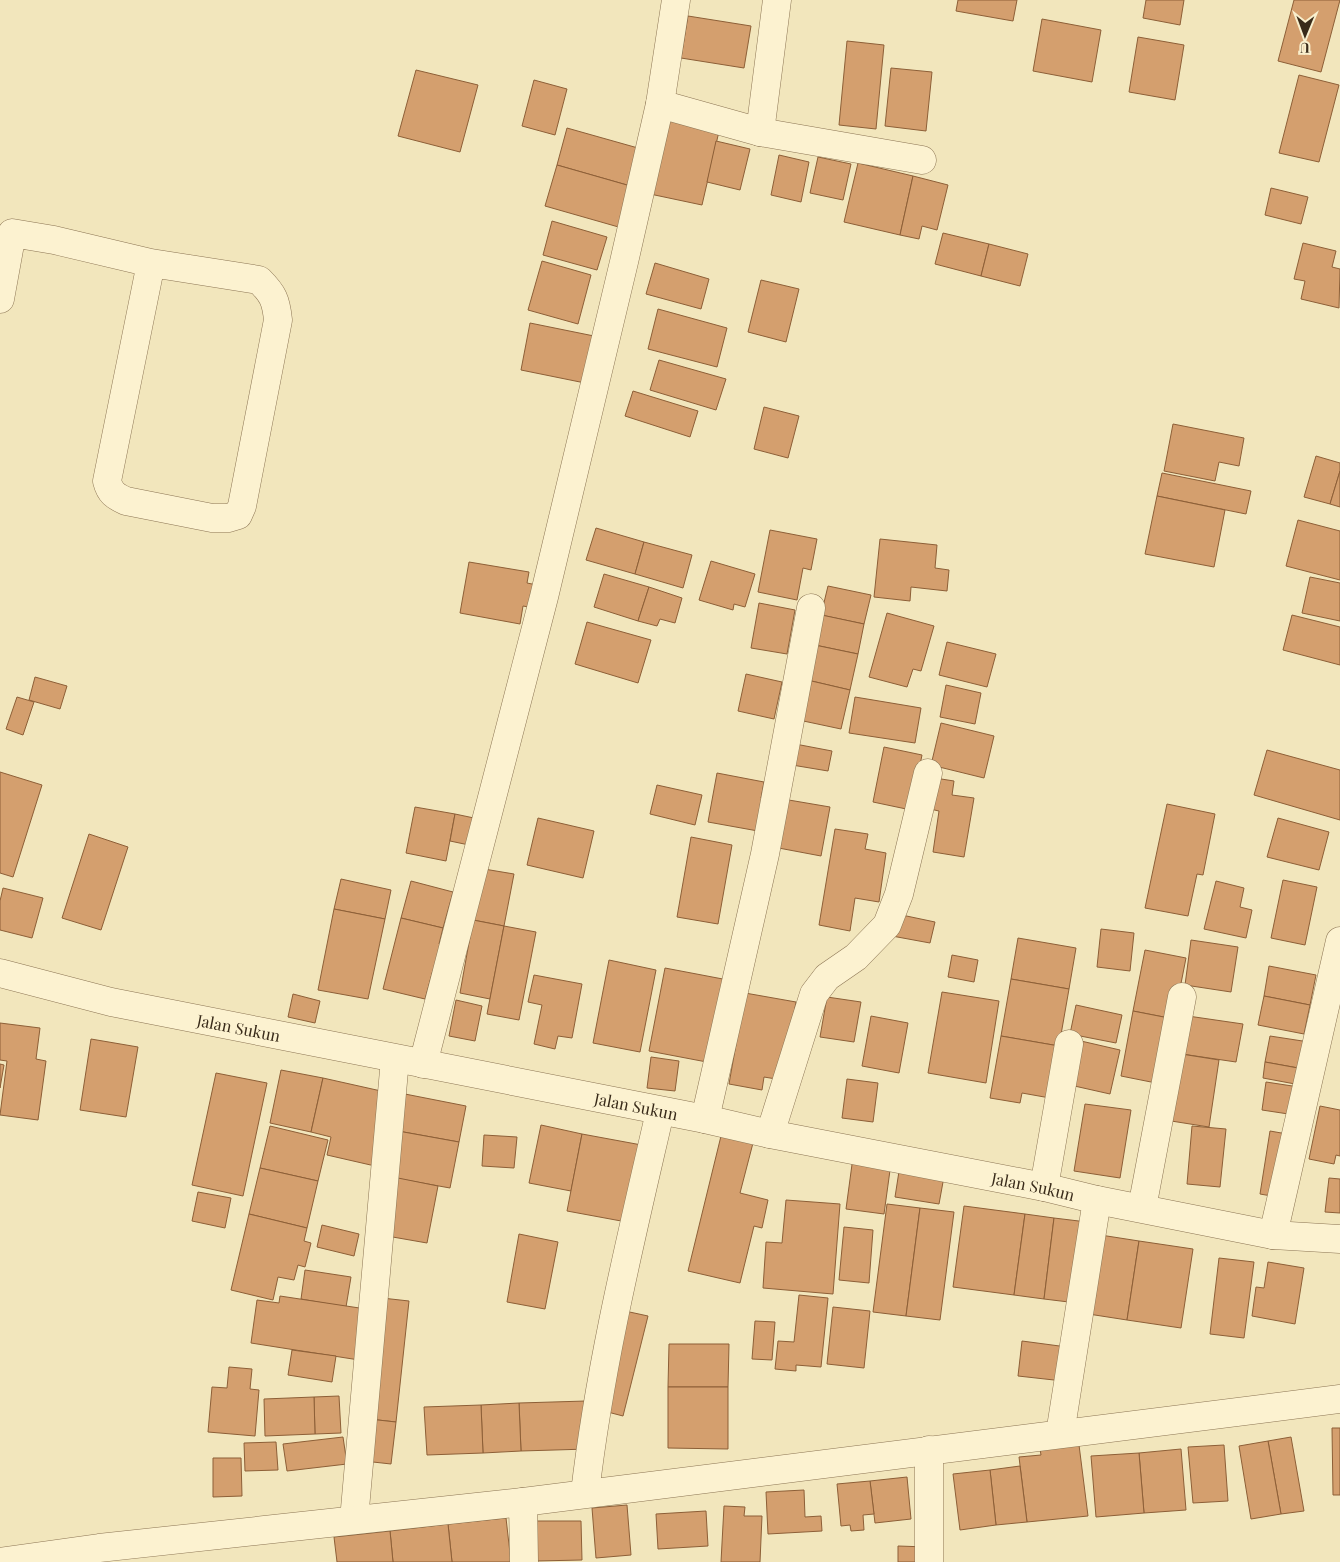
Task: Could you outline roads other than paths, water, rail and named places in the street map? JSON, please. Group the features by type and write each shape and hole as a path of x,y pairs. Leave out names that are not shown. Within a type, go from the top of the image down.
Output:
{"street":[{"path":"423,1064 544,597 624,262 660,104 676,0"},
{"path":"760,132 777,0"},
{"path":"660,104 760,132 922,160"},
{"path":"0,299 6,232 54,240 151,263 259,280 270,291 276,304 278,320 242,506 238,515 228,518 212,518 126,500 115,496 109,490 107,481 151,263"},
{"path":"705,1120 765,854 811,608"},
{"path":"770,1134 814,994 827,977 856,957 887,925 899,894 928,773"},
{"path":"1274,1234 1340,941"},
{"name":"Jalan Sukun","path":"0,972 111,1002 1044,1187 1097,1200 1274,1234 1340,1239"},
{"path":"1142,1208 1182,997"},
{"path":"1044,1187 1069,1044"},
{"path":"354,1520 395,1059"},
{"path":"585,1493 598,1400 622,1275 660,1112"},
{"path":"1060,1434 1097,1200"},
{"path":"0,1562 99,1555 354,1520 523,1502 1340,1399"},
{"path":"929,1450 929,1562"},
{"path":"523,1502 524,1562"}]}
